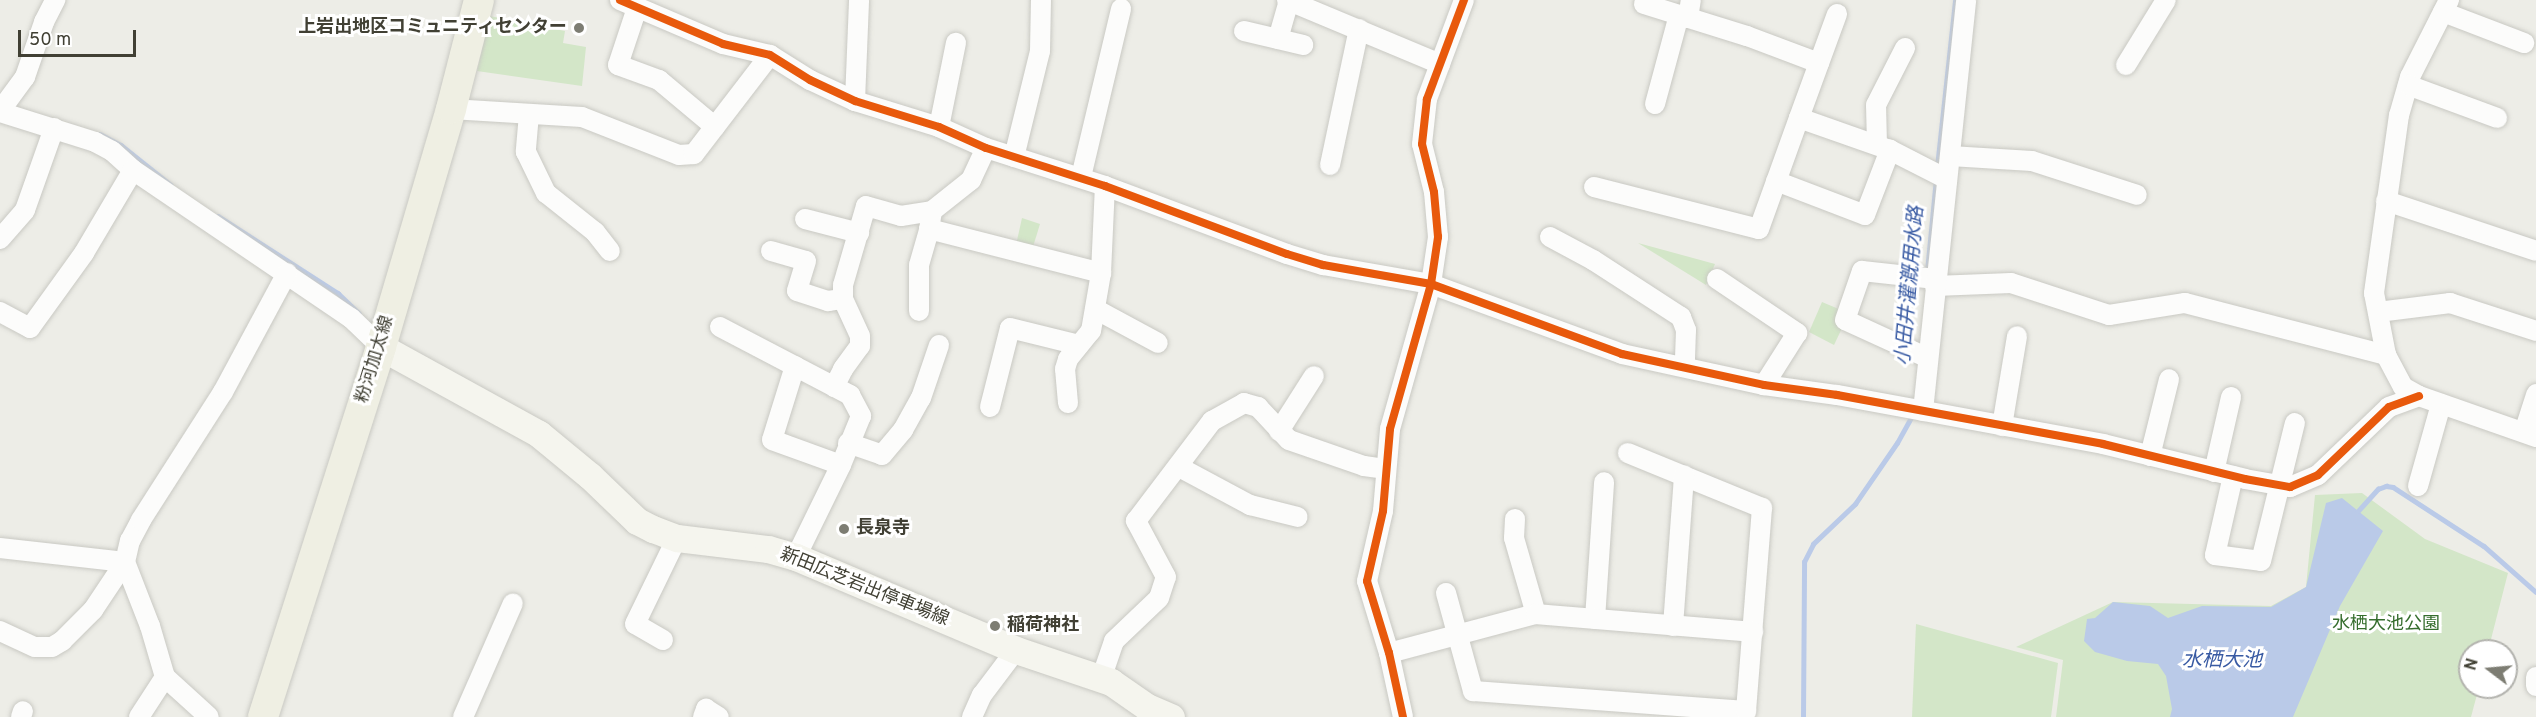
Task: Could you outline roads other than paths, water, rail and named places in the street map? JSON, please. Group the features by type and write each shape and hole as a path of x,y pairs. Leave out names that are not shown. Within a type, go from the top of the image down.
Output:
{"main road":[{"name":"粉河加太線","path":"264,717 381,346 451,109 479,0"},
{"name":"新田広芝岩出停車場線","path":"381,346 539,434 590,476 637,521 676,538 768,549 796,557 1017,650 1111,682 1147,707 1171,717"}],"street":[{"path":"55,0 44,22 25,77 0,111 95,142 112,151 132,170 351,318 381,346"},
{"path":"855,101 859,0"},
{"path":"1014,157 1040,51 1041,0"},
{"path":"1403,717 1389,653 1367,581 1383,511 1390,429 1431,284 1438,237 1434,192 1422,144 1427,99 1464,0"},
{"path":"1915,410 1924,356 1931,280 1950,156 1966,0"},
{"path":"2126,65 2166,0"},
{"path":"1278,39 1288,1 1440,64"},
{"path":"715,126 659,80 618,65 629,4 723,44 770,56 810,80 855,101 939,127 987,148 1081,177 1287,254 1323,265 1431,284 1622,354 1764,386 1915,410 2103,444 2290,488 2318,475 2389,407 2419,396"},
{"path":"1644,4 1686,11 1819,63"},
{"path":"2524,43 2446,6 2408,85 2399,115 2374,293 2386,355 2403,387 2419,396 2530,434 2536,394"},
{"path":"1081,177 1121,9"},
{"path":"1655,104 1686,11"},
{"path":"1594,187 1759,229 1837,14"},
{"path":"1330,165 1359,29"},
{"path":"1244,31 1303,45"},
{"path":"939,127 956,43"},
{"path":"1776,182 1865,215 1883,148 1876,105 1905,48"},
{"path":"451,109 582,117 679,155 694,154 770,56"},
{"path":"2408,85 2497,118"},
{"path":"529,114 526,152 546,193 595,232 609,251"},
{"path":"1799,118 1883,148 1925,166 1947,179"},
{"path":"0,239 25,210 54,128"},
{"path":"919,311 919,265 930,220 971,180 987,148"},
{"path":"1950,156 2032,161 2137,195"},
{"path":"0,312 30,328 84,253 132,170"},
{"path":"1068,403 1065,369 1068,359 1091,331 1096,310 1101,273 1106,186"},
{"path":"2386,201 2536,251"},
{"path":"834,387 843,369 860,346 860,336 843,299 843,285 866,206 901,216 930,220 1101,273"},
{"path":"805,219 859,233"},
{"path":"1550,237 1593,260 1681,317 1686,330 1685,367"},
{"path":"771,251 806,261 797,291 828,301 843,299"},
{"path":"1924,356 1845,320 1862,271 1931,280 2011,283 2109,315 2185,303 2386,355"},
{"path":"0,631 35,647 52,647 62,642 93,610 125,562 130,541 141,520 223,392 287,273"},
{"path":"1717,279 1797,333 1764,386"},
{"path":"2378,312 2450,303 2536,331"},
{"path":"1096,310 1158,343"},
{"path":"720,327 850,395 861,416 848,443 841,465 796,557"},
{"path":"990,407 1010,328 1079,345"},
{"path":"2002,426 2017,336"},
{"path":"848,443 882,455 903,430 921,398 939,345"},
{"path":"795,366 772,440 841,465"},
{"path":"1279,431 1314,376"},
{"path":"2150,456 2169,379"},
{"path":"2231,397 2215,555 2261,561 2295,423"},
{"path":"1101,679 1114,641 1159,598 1166,577 1136,521 1212,421 1244,403 1258,407 1289,440 1365,466 1385,469"},
{"path":"2418,486 2441,404"},
{"path":"1446,593 1473,691 1746,711 1762,508 1628,453"},
{"path":"1179,467 1250,505 1298,517"},
{"path":"1673,626 1684,475"},
{"path":"1594,619 1604,482"},
{"path":"1515,519 1514,538 1536,614"},
{"path":"663,640 635,624 676,538"},
{"path":"0,548 125,562"},
{"path":"125,562 150,626 165,677 209,717"},
{"path":"464,717 513,603"},
{"path":"1389,653 1536,614 1753,632"},
{"path":"972,717 982,695 1017,650"},
{"path":"139,717 165,677"},
{"path":"2536,677 2536,686"},
{"path":"703,717 706,709 719,717"}],"water":[{"name":"水栖大池","path":"2342,498 2383,531 2340,606 2293,717 2170,717 2172,709 2166,676 2158,664 2127,661 2095,652 2084,641 2087,619 2095,618 2113,602 2150,606 2168,618 2202,606 2271,607 2306,587 2326,503"}],"waterway":[{"name":"小田井灌漑用水路","path":"1937,167 1955,0"},
{"path":"100,134 121,145 171,185"},
{"name":"小田井灌漑用水路","path":"1927,272 1936,179"},
{"path":"218,216 338,293 359,313"},
{"name":"小田井灌漑用水路","path":"1803,717 1804,562 1813,544 1855,504 1897,443 1913,414"},
{"path":"2358,511 2378,489 2386,486 2393,487 2484,546 2536,592"}],"place":[{"name":"上岩出地区コミュニティセンター","path":"579,28"},
{"name":"長泉寺","path":"844,529"},
{"name":"稲荷神社","path":"995,626"}],"park label":[{"name":"水栖大池公園","path":"2386,625"}]}
